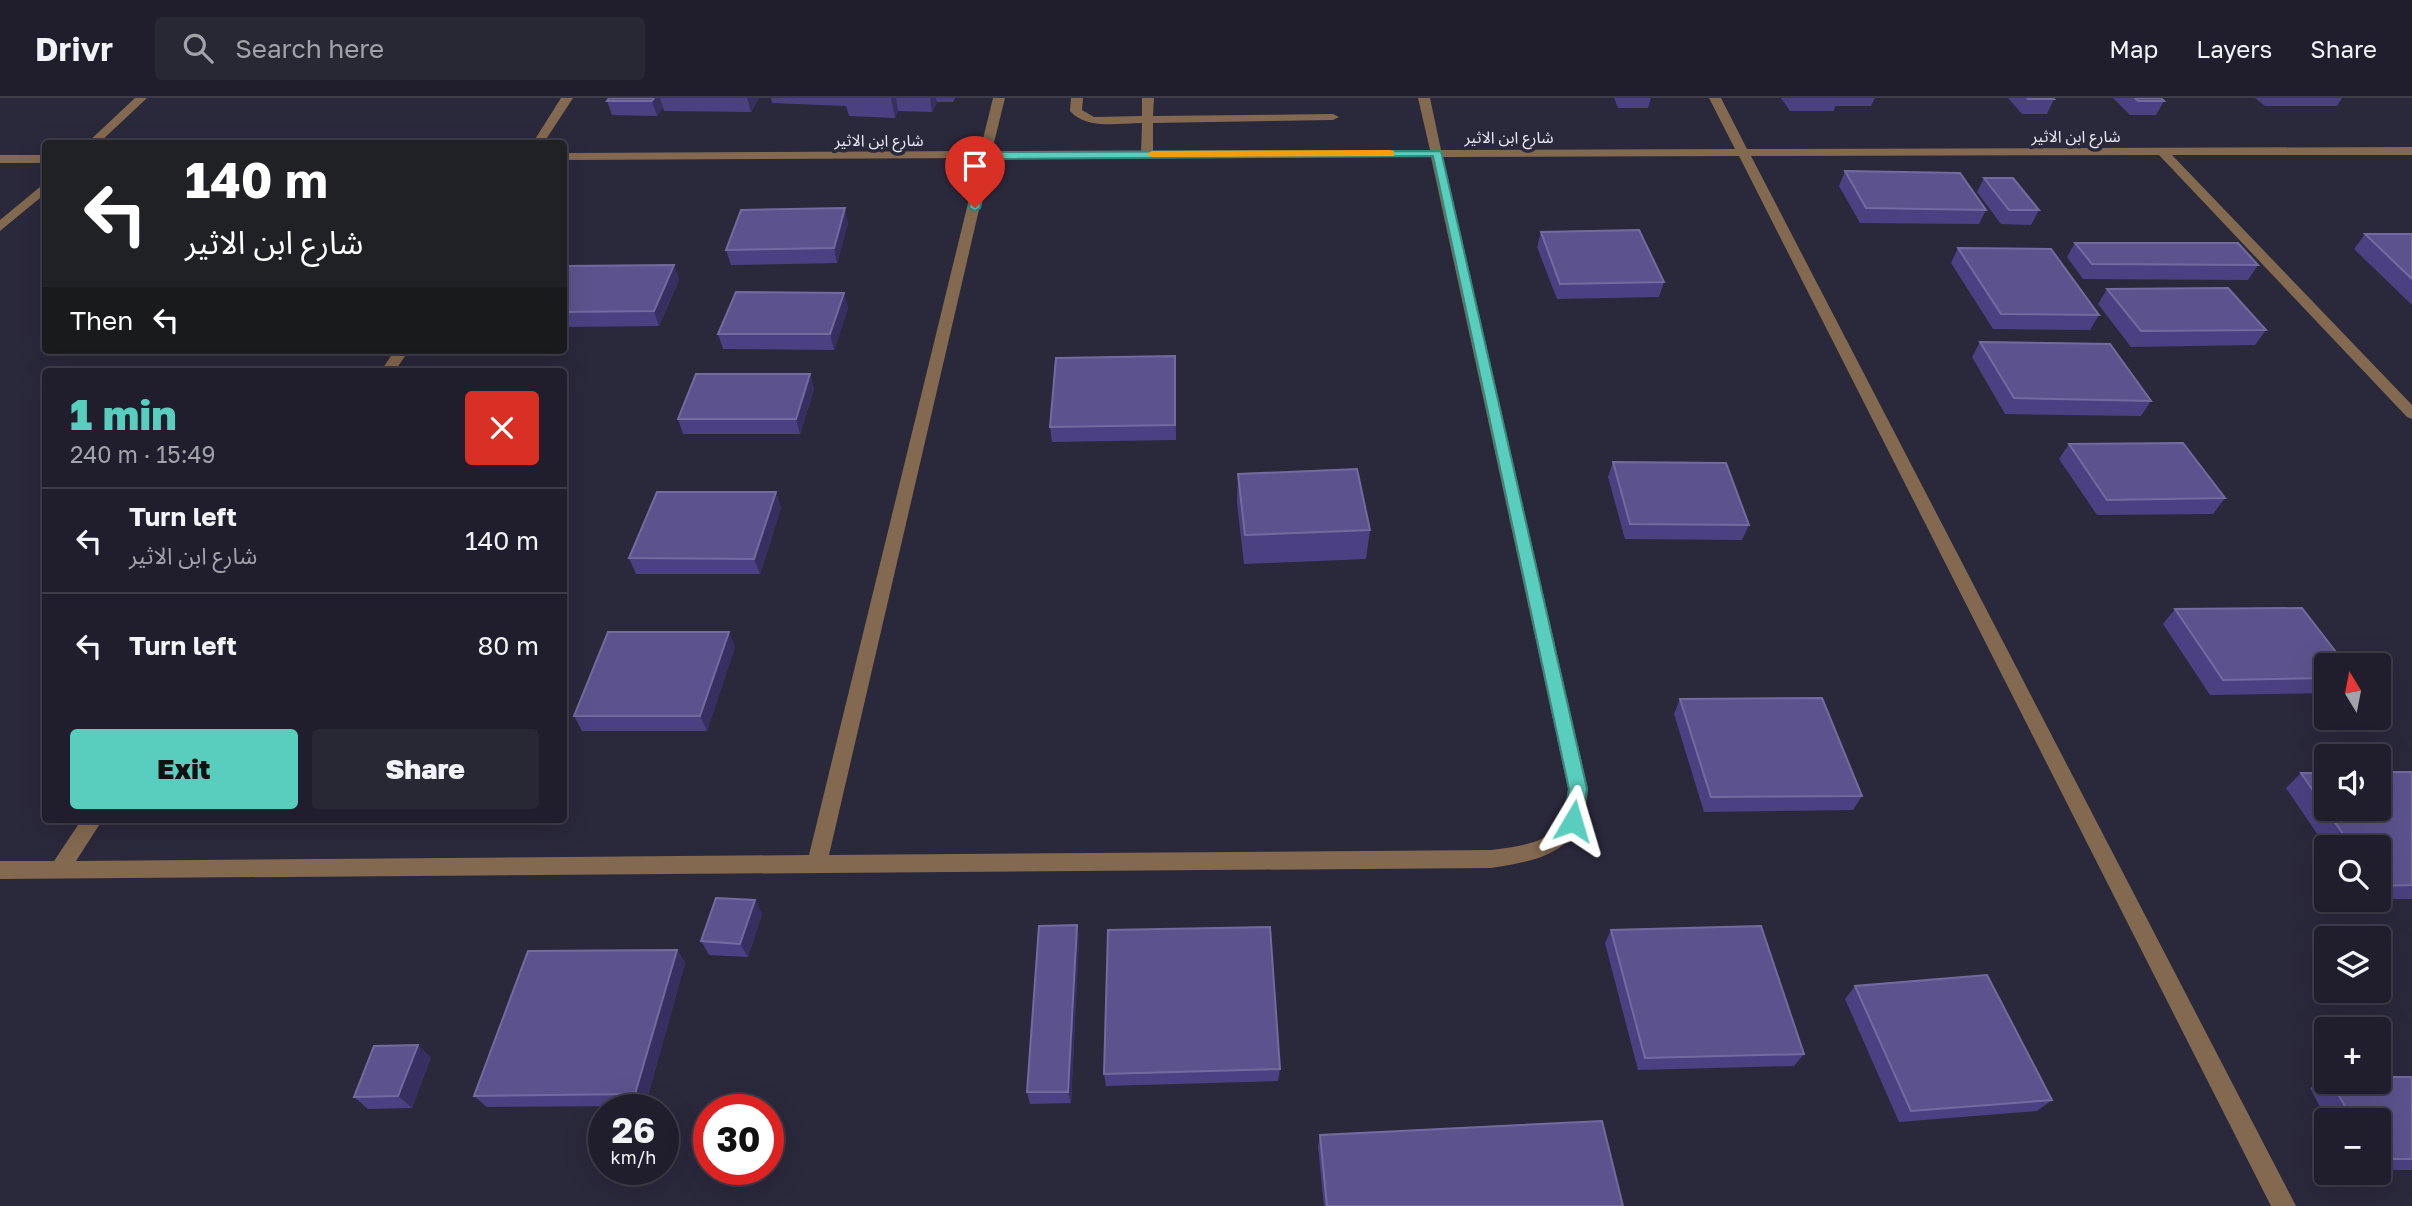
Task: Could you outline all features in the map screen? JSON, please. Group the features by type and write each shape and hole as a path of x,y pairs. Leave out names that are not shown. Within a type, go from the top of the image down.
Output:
{"street":[{"path":"95,140 141,98"},
{"path":"540,140 567,98"},
{"path":"817,864 999,98"},
{"path":"1077,98 1076,111 1084,118 1148,120 1333,117"},
{"path":"1147,154 1148,98"},
{"path":"0,870 1491,859 1528,853 1559,839 1573,821 1578,789 1424,98"},
{"path":"1715,98 2284,1206"},
{"path":"2162,151 2412,414"},
{"name":"شارع ابن الاثير","path":"567,156 2412,151"},
{"path":"0,159 42,159"},
{"path":"0,227 42,190"},
{"path":"59,870 90,823"}],"building":[{"path":"609,98 654,98 652,101 607,101"},
{"path":"2135,98 2161,98 2164,101 2138,101"},
{"path":"1845,171 1960,173 1986,210 1866,208"},
{"path":"1984,178 2013,178 2039,210 2009,210"},
{"path":"845,208 834,248 726,250 741,210"},
{"path":"1639,230 1664,282 1560,284 1541,232"},
{"path":"2365,234 2412,234 2412,279"},
{"path":"2075,243 2238,243 2258,265 2092,264"},
{"path":"1958,248 2051,249 2099,315 2001,314"},
{"path":"674,265 654,311 567,312 567,266"},
{"path":"2228,288 2266,330 2141,331 2107,289"},
{"path":"736,292 844,293 830,334 718,334"},
{"path":"1980,342 2110,344 2151,401 2014,398"},
{"path":"1175,356 1175,425 1050,427 1056,358"},
{"path":"696,374 810,374 796,419 678,419"},
{"path":"2183,443 2225,498 2107,500 2069,444"},
{"path":"1613,462 1726,463 1749,525 1630,524"},
{"path":"1357,469 1370,530 1245,535 1238,474"},
{"path":"657,492 776,492 754,559 629,558"},
{"path":"2302,608 2337,653 2314,653 2314,678 2223,680 2175,609"},
{"path":"608,632 729,632 700,716 574,716"},
{"path":"1822,698 1862,796 1711,797 1680,699"},
{"path":"2391,772 2412,772 2412,885 2391,886 2391,835 2344,835 2334,821 2391,821"},
{"path":"2301,773 2314,773 2314,792"},
{"path":"716,898 755,900 740,944 701,941"},
{"path":"1077,925 1068,1092 1027,1092 1039,926"},
{"path":"1761,926 1804,1054 1645,1058 1611,930"},
{"path":"1270,927 1280,1069 1104,1074 1108,930"},
{"path":"677,950 635,1094 474,1096 528,951"},
{"path":"1987,975 2052,1100 1911,1111 1855,986"},
{"path":"418,1045 398,1096 354,1097 374,1046"},
{"path":"2391,1077 2412,1077 2412,1159 2391,1159 2391,1108 2346,1108 2338,1094 2391,1094"},
{"path":"1602,1121 1623,1206 1327,1206 1320,1135"}],"slow traffic":[{"path":"1152,154 1390,153"}],"route":[{"path":"975,208 987,155 1438,153 1578,789 1573,821"}]}
